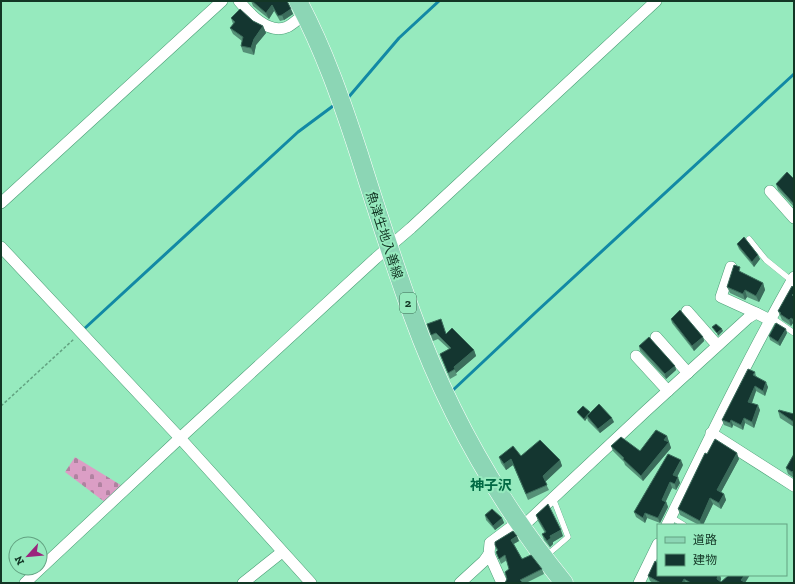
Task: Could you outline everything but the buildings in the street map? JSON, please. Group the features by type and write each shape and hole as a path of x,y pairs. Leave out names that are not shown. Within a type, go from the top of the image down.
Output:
{"main road":[{"name":"魚津生地入善線","path":"302,7 342,102 412,315 446,397 485,469 519,525 564,583"}],"street":[{"path":"1,203 222,1"},
{"path":"239,1 248,11 264,24 274,28 286,27 302,7"},
{"path":"25,583 180,438 376,258 389,248 656,1"},
{"path":"770,191 794,218"},
{"path":"1,247 180,438 282,552 305,580"},
{"path":"731,267 721,297 770,318"},
{"path":"669,521 711,433 770,318 793,279"},
{"path":"687,311 717,346"},
{"path":"502,583 489,554 490,543 519,525 553,498 717,346 748,318 756,313"},
{"path":"656,337 688,373"},
{"path":"636,356 668,391"},
{"path":"711,433 794,486"},
{"path":"639,583 657,546"},
{"path":"243,583 282,552"},
{"path":"460,583 484,561 489,554"}],"lane":[{"path":"749,239 766,260 793,279"},
{"path":"770,318 794,333"},
{"path":"544,557 568,537 553,498"},
{"path":"669,521 680,524"}],"path":[{"path":"1,406 81,333"}],"green space":[{"path":"75,457 124,487 106,503 65,472"}],"waterway":[{"path":"347,99 399,38 439,1"},
{"path":"452,391 794,74"},
{"path":"84,329 298,132 337,103"}],"district":[{"name":"神子沢","path":"491,485"}]}
